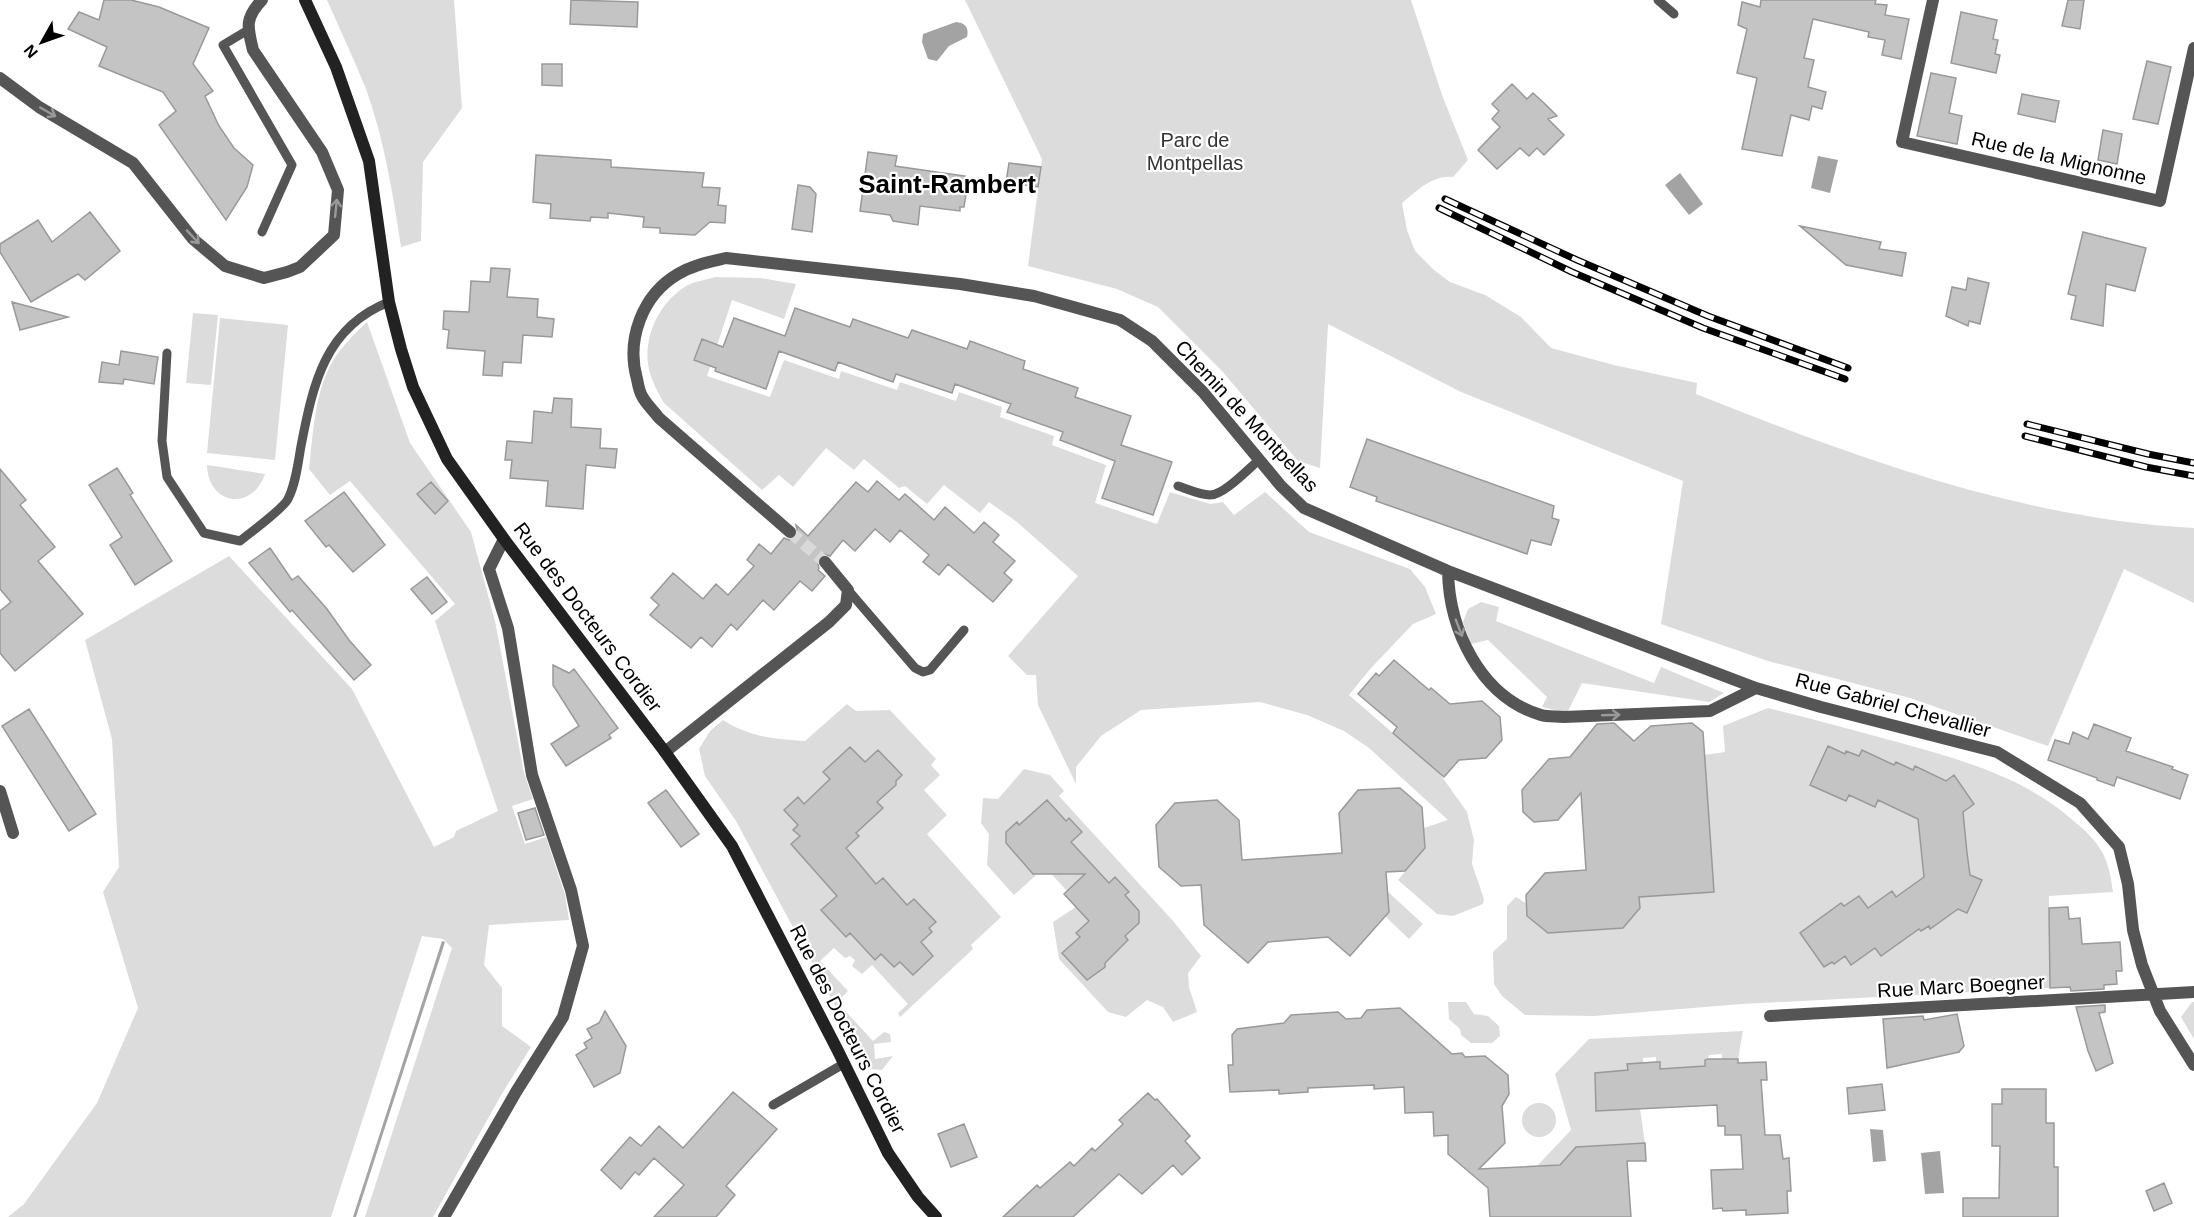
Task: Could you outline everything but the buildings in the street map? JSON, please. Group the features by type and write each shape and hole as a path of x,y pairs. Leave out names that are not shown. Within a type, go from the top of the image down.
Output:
{"street":[{"path":"0,78 39,107 133,163 193,239 225,266 264,278 300,267 333,235 338,190 322,153 253,50 248,30 250,13 262,0"},
{"name":"Rue des Docteurs Cordier","path":"305,0 336,67 369,160 389,302 400,349 412,385 447,459 732,846 888,1153 918,1197 936,1217"},
{"name":"Rue de la Mignonne","path":"1933,0 1902,142 2160,201 2194,48"},
{"name":"Chemin de Montpellas","path":"790,532 659,418 642,396 634,367 634,337 641,314 657,292 676,274 698,264 726,258 960,284 1034,296 1112,316 1152,341 1203,392 1281,486 1304,508 1448,571"},
{"path":"444,1217 516,1092 563,1017 583,946 571,890 531,775 508,628 489,569 504,538"},
{"path":"665,752 829,622 846,605 848,590 825,562"},
{"path":"1448,571 1454,614 1470,657 1483,676 1514,703 1541,715 1564,717 1710,711 1756,688"},
{"name":"Rue Gabriel Chevallier","path":"1448,571 1756,688 1997,752 2080,803 2119,847 2128,884 2133,930 2142,965 2160,1011 2194,1065"},
{"path":"0,791 13,833"},
{"name":"Rue Marc Boegner","path":"1770,1016 2194,992"}],"lane":[{"path":"1658,0 1674,14"},
{"path":"248,30 223,45 292,165 262,231"},
{"path":"166,353 162,441 167,477 204,533 240,541 287,501 296,472 310,398 323,363 344,330 370,309 389,302"},
{"path":"1178,486 1212,496 1223,490 1259,460"},
{"path":"848,590 915,668 924,672 930,670 964,630"},
{"path":"773,1105 844,1063"}],"green space":[{"path":"327,0 454,0 462,108 423,162 421,241 401,247 378,127 366,89"},
{"name":"Parc de Montpellas","path":"965,0 1411,0 1442,95 1468,160 1453,177 1432,181 1402,203 1407,230 1415,251 1434,270 1450,282 1485,295 1521,317 1551,348 1614,365 1697,383 1696,394 1878,462 2002,498 2066,512 2129,522 2194,528 2194,603 2124,569 2048,746 1910,698 1768,661 1661,624 1683,481 1461,392 1328,324 1320,468 1298,461 1222,371 1158,307 1117,289 1028,266 1042,159"},
{"path":"715,277 760,278 796,284 784,319 732,300 707,376 770,397 784,360 839,379 841,371 897,390 900,382 956,401 959,392 1002,407 1000,417 1054,436 1052,445 1106,465 1095,503 1157,524 1170,492 1210,504 1223,502 1234,515 1265,492 1309,532 1410,569 1425,587 1436,614 1413,624 1349,695 1440,774 1467,812 1474,840 1472,864 1484,899 1483,904 1453,916 1437,914 1398,880 1425,848 1424,828 1448,820 1369,748 1344,731 1307,715 1260,702 1141,710 1101,736 1076,767 1076,784 1038,705 1036,675 1027,675 1008,656 1078,576 1017,522 989,502 980,513 944,485 927,504 905,486 899,488 864,459 854,470 826,448 793,487 779,475 762,490 664,403 649,369 647,353 649,341 662,309 678,291 694,282"},
{"path":"193,313 218,315 211,385 186,383"},
{"path":"220,318 288,325 275,460 207,453"},
{"path":"367,322 410,443 471,532 495,621 524,773 533,799 512,806 525,844 546,837 565,895 569,920 489,925 484,965 502,988 502,1026 531,1047 500,1097 433,1217 365,1217 452,948 443,939 422,936 331,1217 8,1217 24,1204 97,1103 138,1008 103,892 119,867 112,739 85,640 229,556 352,689 434,847 454,837 456,831 498,811 435,621 455,604 350,481 330,495 309,469 315,418 324,380 341,349"},
{"path":"207,465 265,474 259,486 251,494 231,499 215,489 209,478"},
{"path":"1481,602 1499,607 1496,621 1654,683 1661,667 1724,693 1709,702 1582,683 1567,713 1542,707 1547,697 1488,640 1471,644 1463,622 1468,609"},
{"path":"847,704 856,711 890,710 936,759 931,765 940,775 924,790 947,815 927,834 1001,917 971,945 973,949 900,1017 898,1013 908,1004 872,965 862,974 852,966 855,960 850,956 845,958 834,948 820,961 848,991 837,1002 873,1041 884,1032 890,1034 891,1042 874,1044 875,1059 893,1056 882,1070 869,1069 736,821 705,776 699,749 710,731 723,720 752,734 805,741"},
{"path":"1768,708 1925,750 1993,772 2036,793 2079,825 2097,844 2104,857 2113,892 2049,896 2050,988 1742,1004 1594,1016 1525,1015 1502,996 1494,984 1493,952 1507,939 1507,906 1516,897 1527,904 1527,916 1548,933 1623,928 1640,908 1639,897 1714,892 1704,755 1725,752 1723,726"},
{"path":"1024,769 1050,775 1064,791 1059,796 1174,922 1201,956 1188,973 1189,987 1197,1012 1173,1022 1163,1007 1147,1000 1126,1017 1108,1012 1059,959 1053,922 1076,907 1067,891 1045,867 1014,895 987,865 989,834 981,823 983,798 998,799"},
{"path":"1387,891 1423,924 1409,939 1385,916"},
{"path":"1448,1002 1466,1002 1474,1014 1488,1016 1499,1026 1500,1036 1492,1043 1471,1043 1461,1035 1460,1029 1449,1019"},
{"path":"2194,1002 2194,1039 2181,1017"},
{"path":"1743,1031 1738,1059 1722,1059 1722,1054 1709,1055 1705,1066 1660,1069 1660,1062 1656,1062 1656,1057 1643,1058 1643,1063 1628,1064 1628,1070 1595,1073 1596,1111 1640,1109 1645,1143 1576,1147 1560,1165 1537,1166 1571,1130 1555,1074 1589,1039"},
{"path":"1539,1103 1551,1108 1556,1120 1551,1132 1539,1137 1527,1132 1522,1120 1527,1108"}],"shaded area":[{"path":"956,22 966,26 967,37 949,46 937,61 928,59 922,42 923,34"},
{"path":"1818,156 1838,160 1830,193 1811,188"},
{"path":"1680,173 1703,204 1689,215 1665,185"},
{"path":"442,941 445,942 356,1217 353,1217"},
{"path":"1870,1129 1883,1130 1886,1161 1873,1162"},
{"path":"1940,1151 1944,1193 1925,1194 1921,1153"}],"tunnel":[{"path":"790,532 825,562"}],"railway":[{"path":"1445,199 1577,260 1708,316 1848,368"},
{"path":"1439,208 1572,272 1703,328 1845,379"},
{"path":"2027,424 2194,463"},
{"path":"2025,436 2146,467 2194,476"}],"district":[{"name":"Saint-Rambert","path":"947,184"}]}
